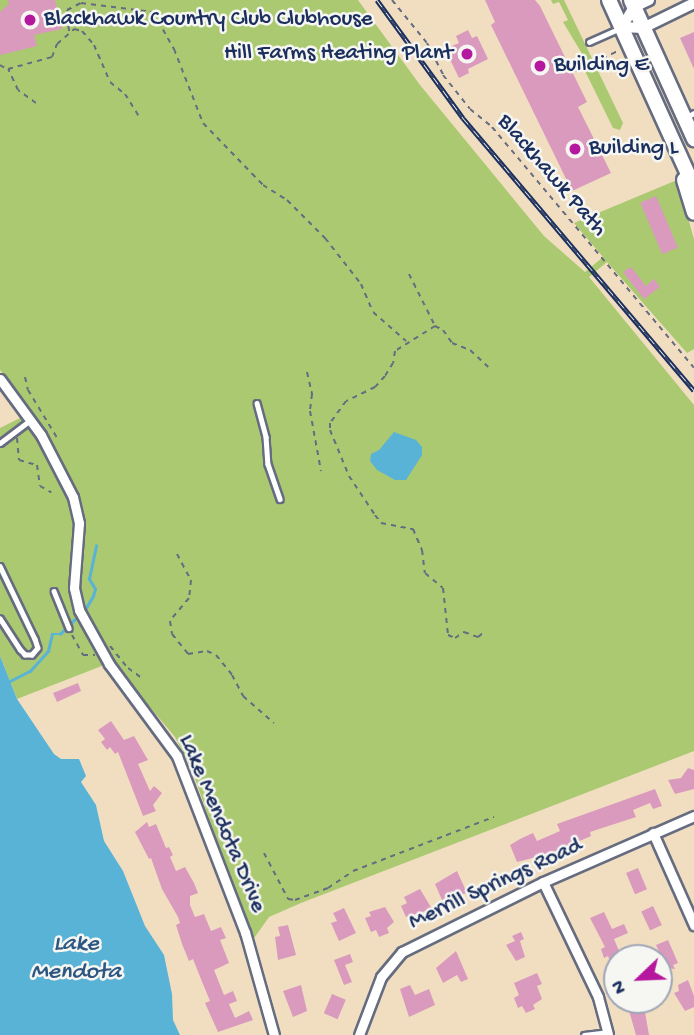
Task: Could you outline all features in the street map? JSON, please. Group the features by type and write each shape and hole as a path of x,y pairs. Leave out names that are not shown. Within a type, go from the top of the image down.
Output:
{"main road":[{"path":"609,0 693,183"},
{"path":"632,4 689,116 694,139"},
{"path":"643,74 694,212"}],"street":[{"path":"649,0 632,4 622,27 643,28 693,3"},
{"name":"Lake Mendota Drive","path":"0,379 31,419 57,463 77,510 79,523 74,588 81,614 109,664 177,756 245,932 274,1035"},
{"name":"Merrill Springs Road","path":"359,1035 381,977 402,952 543,882 694,816"},
{"path":"653,833 694,925"},
{"path":"543,882 598,997 608,1033"}],"lane":[{"path":"589,42 622,27"},
{"path":"257,402 266,437 268,464 279,499"},
{"path":"0,443 31,419"},
{"path":"0,566 38,648 32,654 25,655 0,619"},
{"path":"54,591 68,625"},
{"path":"584,1035 608,1033"}],"path":[{"path":"96,0 100,4"},
{"name":"Blackhawk Path","path":"392,0 427,43 443,75 470,109 492,127 694,368"},
{"path":"69,31 67,10 81,3 153,12 174,49 203,123 263,185 287,200 326,238 361,284 373,312 406,341"},
{"path":"8,69 52,57 57,44 69,31 82,31 94,45 110,82 125,94 140,118"},
{"path":"575,71 619,50"},
{"path":"0,65 8,69 18,90 36,103"},
{"path":"409,274 435,326 443,330 452,343 470,350 488,367"},
{"path":"435,326 406,341 395,351 393,363 375,387 346,401 330,423 331,437 349,476 381,523 413,529 422,550 425,573 443,588 448,635 455,638 464,632 478,636 483,633"},
{"path":"307,372 321,471"},
{"path":"24,377 27,390 59,441"},
{"path":"16,431 19,460 37,465 40,486 51,492"},
{"path":"177,554 191,580 189,598 170,621 172,634 188,654 207,651 216,656 229,669 243,696 274,723"},
{"path":"264,853 288,900 295,900 328,888 353,872 494,817"}],"green space":[{"path":"0,0 358,0 420,85 544,236 585,272 603,257 574,223 677,180 694,239 694,349 687,353 607,262 589,277 694,405 694,751 301,903 269,917 252,941 192,770 175,737 112,662 17,699 0,656 0,428 22,417 30,408 0,370"},
{"path":"551,0 564,0 623,123 620,130 613,128 584,69 581,52 563,22 568,20 559,2 553,4"}],"water":[{"path":"394,432 416,440 422,447 422,455 406,480 395,480 377,470 370,461 371,454 379,450"},
{"name":"Lake Mendota","path":"0,656 17,699 54,754 61,759 79,759 86,776 81,782 96,805 104,841 123,871 145,926 164,955 172,994 173,1020 180,1035 0,1035"}],"building":[{"name":"Blackhawk Country Club Clubhouse","path":"8,0 55,0 62,29 34,35 37,46 0,55 0,12 9,4"},
{"path":"485,0 535,0 540,6 587,102 578,107 611,173 572,191 491,25 495,22"},
{"name":"Hill Farms Heating Plant","path":"468,30 472,38 477,36 488,59 468,69 469,73 459,78 445,49 459,43 456,36"},
{"path":"694,32 694,69 680,38"},
{"path":"656,196 678,248 662,254 640,203"},
{"path":"631,267 646,286 654,279 660,287 644,299 623,272"},
{"path":"78,683 81,691 57,702 53,693"},
{"path":"111,721 124,740 134,736 148,760 138,764 150,791 154,786 162,793 153,805 156,811 143,816 118,752 115,754 110,747 107,750 101,742 105,739 98,730"},
{"path":"688,768 694,770 694,789 675,794 668,780 681,778"},
{"path":"655,789 662,806 653,809 650,803 633,810 636,817 590,832 591,836 552,853 517,862 510,845 520,839 533,833 537,841 560,831 557,824"},
{"path":"147,822 149,827 156,824 166,848 169,847 173,855 170,857 176,871 185,867 194,883 198,893 190,896 190,905 195,917 204,914 211,931 221,927 226,938 220,940 229,963 214,970 224,995 233,991 237,1001 229,1004 235,1018 249,1011 253,1020 218,1032 205,1003 210,1001 193,959 189,961 182,944 176,925 180,923 178,917 162,889 151,858 149,859 135,832"},
{"path":"638,868 647,889 635,894 626,873"},
{"path":"457,871 467,893 442,900 435,884"},
{"path":"420,889 432,909 406,917 401,906 407,903 404,897"},
{"path":"653,906 662,925 650,931 641,911"},
{"path":"385,907 394,922 387,928 389,933 379,937 376,930 371,932 365,918 371,916 369,912"},
{"path":"344,908 356,933 339,941 331,923 337,921 333,913"},
{"path":"604,912 612,929 624,924 628,933 614,939 616,944 603,944 590,918"},
{"path":"288,925 296,955 278,960 275,937 280,936 278,927"},
{"path":"521,932 524,939 520,941 525,957 516,961 506,945 515,941 512,936"},
{"path":"456,951 468,979 461,982 457,975 443,983 436,968"},
{"path":"673,952 678,963 673,965"},
{"path":"350,954 353,962 345,965 352,982 344,985 334,960"},
{"path":"537,973 542,984 537,986 542,999 533,1005 535,1009 526,1013 522,1006 518,1008 514,998 519,995 514,983"},
{"path":"688,980 694,996 694,1007 685,1011 674,993 679,991 678,985"},
{"path":"301,985 307,1011 293,1017 283,991"},
{"path":"410,985 415,995 429,989 435,1005 409,1017 400,989"},
{"path":"332,994 346,1000 338,1019 324,1013"},
{"path":"630,1014 645,1014 649,1035 636,1035"}],"waterway":[{"path":"84,611 95,589 89,579 96,546"},
{"path":"10,681 30,671 48,651 52,634 60,634 79,615"}],"railway":[{"path":"377,0 463,118 694,390"}],"place":[{"name":"Blackhawk Country Club Clubhouse","path":"30,20"},
{"name":"Hill Farms Heating Plant","path":"467,54"},
{"name":"Building E","path":"540,66"},
{"name":"Building L","path":"575,149"}]}
